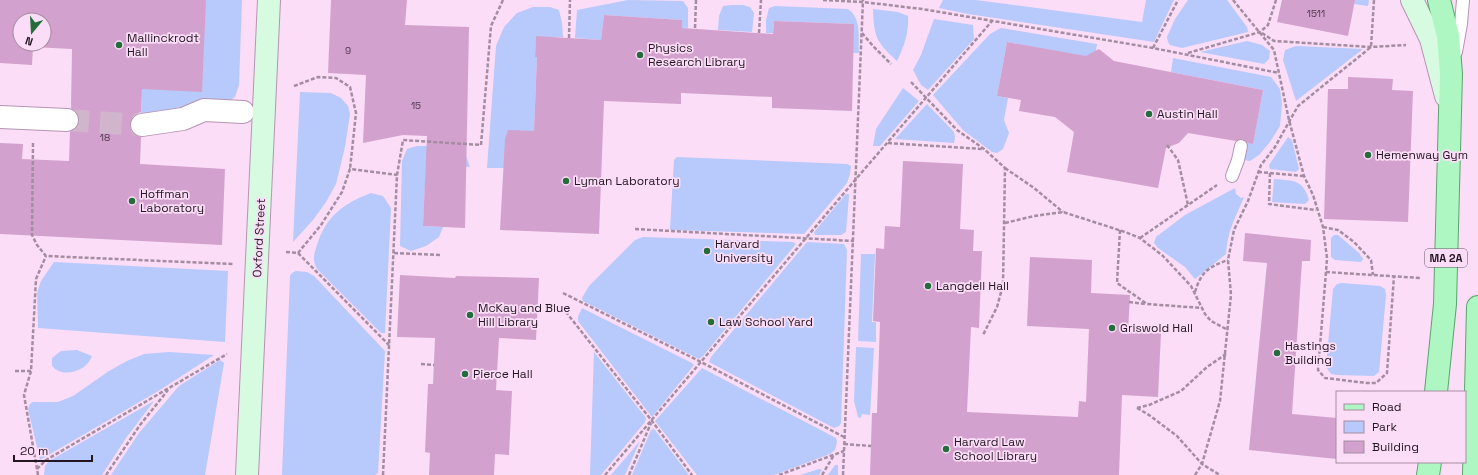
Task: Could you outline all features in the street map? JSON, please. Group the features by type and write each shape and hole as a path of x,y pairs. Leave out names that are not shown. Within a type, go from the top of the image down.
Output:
{"main road":[{"name":"MA 2A","path":"1436,391 1444,304 1451,74 1448,36 1439,0"},
{"path":"1474,475 1478,307"},
{"path":"1428,475 1430,463"}],"street":[{"name":"Oxford Street","path":"247,475 269,0"},
{"path":"1412,0 1427,30 1435,51 1446,91 1450,124"},
{"path":"142,125 183,119 204,110 243,112"},
{"path":"0,117 67,120"}],"lane":[{"path":"1451,74 1459,38 1463,0"},
{"path":"1232,176 1241,146"}],"path":[{"path":"383,475 397,175 403,140 481,145 491,26 503,0"},
{"path":"569,38 570,0"},
{"path":"695,28 696,0"},
{"path":"759,33 761,0"},
{"path":"823,0 863,1 922,9 1187,54 1279,73"},
{"path":"1153,48 1178,0"},
{"path":"1233,0 1274,50 1289,120 1304,176 1323,227 1327,258 1318,370 1324,378 1376,383 1387,373 1394,276"},
{"path":"1187,54 1260,32 1268,25 1276,0"},
{"path":"1195,475 1202,464 1220,401 1231,295 1228,260 1234,230 1248,201 1260,165 1274,148 1298,106 1371,47 1374,0"},
{"path":"844,475 844,437 854,241 863,1"},
{"path":"605,475 992,21"},
{"path":"1260,32 1274,41 1371,47 1409,45"},
{"path":"862,33 891,64"},
{"path":"294,86 318,77 336,78 350,87 356,113 350,169 342,192 321,225 298,253"},
{"path":"911,82 957,130 984,149 1063,212 1140,238 1163,256 1191,286 1202,308 1211,321 1228,330"},
{"path":"33,118 32,235 37,245 46,256 235,264"},
{"path":"888,143 984,149"},
{"path":"1166,145 1178,160 1188,205"},
{"path":"1140,238 1232,176 1260,165"},
{"path":"983,336 998,307 1003,285 1006,168"},
{"path":"350,169 397,175"},
{"path":"1258,172 1304,176"},
{"path":"1270,173 1269,204 1316,210"},
{"path":"1005,223 1034,216 1063,212"},
{"path":"1323,227 1338,230 1354,242 1370,260 1373,275"},
{"path":"634,229 854,241"},
{"path":"1120,230 1117,283 1147,304"},
{"path":"286,252 298,253 389,345"},
{"path":"394,252 440,256"},
{"path":"38,475 24,396 31,371 36,279 46,256"},
{"path":"1195,292 1199,280 1209,268 1228,260"},
{"path":"1326,272 1421,278"},
{"path":"563,293 701,362 844,437"},
{"path":"1130,302 1202,308"},
{"path":"562,307 652,421 692,475"},
{"path":"37,468 46,460 230,352"},
{"path":"1220,475 1202,464 1177,436 1137,408 1149,405 1181,391 1207,367 1226,354"},
{"path":"421,364 434,365"},
{"path":"15,371 31,371"},
{"path":"106,475 140,425 170,388"},
{"path":"629,475 652,421"},
{"path":"844,444 871,446"},
{"path":"779,475 844,451"},
{"path":"822,475 834,455"}],"green space":[{"path":"206,0 242,0 239,85 235,97 229,101 166,115 141,113 142,89"},
{"path":"628,0 683,1 688,8 688,28 682,28 682,20 604,15 601,40 575,38 577,10"},
{"path":"943,0 976,0 1142,22 1146,0 1174,0 1154,42 968,14 939,8"},
{"path":"1188,0 1227,0 1247,27 1248,32 1182,48 1170,45 1167,37 1175,19"},
{"path":"1355,0 1369,0 1368,6 1354,4"},
{"path":"743,5 750,7 754,13 752,32 718,30 719,16 723,6"},
{"path":"775,6 848,9 852,13 857,23 859,53 853,53 853,24 774,21 773,33 766,33 766,20 769,8"},
{"path":"533,7 550,7 559,10 563,37 536,37 535,57 537,57 534,131 508,168 487,168 496,46 504,27 517,13"},
{"path":"873,9 898,12 908,16 906,39 897,61 880,44 875,33"},
{"path":"934,19 973,25 974,39 928,90 921,85 913,70 921,55"},
{"path":"1001,28 1097,44 1096,51 1089,57 1007,42 997,96 1008,98 1004,120 1009,133 1003,149 997,153 992,152 963,130 933,95 990,34"},
{"path":"1247,41 1262,45 1270,51 1269,59 1264,64 1200,52"},
{"path":"1296,46 1363,49 1296,101 1283,60 1285,50"},
{"path":"1173,58 1271,77 1280,89 1282,104 1280,126 1270,142 1259,155 1250,161 1244,160 1244,142 1253,143 1263,90 1171,72"},
{"path":"903,88 919,101 880,146 873,146 876,129"},
{"path":"300,92 331,93 341,98 348,106 350,114 345,147 336,184 326,202 313,220 293,242"},
{"path":"927,104 954,132 954,143 895,139"},
{"path":"1288,137 1292,140 1299,169 1296,172 1270,169 1269,165"},
{"path":"417,146 450,146 466,156 470,167 426,165 423,226 443,227 439,237 426,246 411,251 400,246 402,161 407,149"},
{"path":"677,157 847,164 851,166 847,183 804,234 671,230 674,160"},
{"path":"1274,179 1297,182 1304,188 1309,200 1305,204 1272,202"},
{"path":"1235,188 1236,194 1241,198 1244,197 1230,231 1226,254 1195,279 1185,267 1158,248 1154,243 1156,237 1185,215"},
{"path":"371,193 383,196 391,208 385,333 381,333 317,269 314,260 315,251 321,235 331,218 352,201"},
{"path":"846,194 849,194 849,196 846,232 841,235 815,235 815,231"},
{"path":"1334,235 1338,235 1359,253 1363,259 1361,262 1335,260 1331,257 1331,238"},
{"path":"643,237 793,242 796,244 699,359 583,301 582,298 589,286 635,240"},
{"path":"807,242 844,244 847,250 841,423 839,426 834,428 709,362 711,357"},
{"path":"861,254 875,254 872,322 876,322 876,342 858,341"},
{"path":"54,262 228,271 225,342 38,328 37,293 41,281"},
{"path":"296,271 307,272 314,276 385,351 378,473 375,475 282,475 290,276"},
{"path":"1342,283 1380,286 1385,289 1386,295 1379,372 1374,376 1331,374 1326,367 1333,289 1337,284"},
{"path":"582,308 694,365 652,417 578,321"},
{"path":"856,347 874,348 870,415 862,414 861,418 858,417 854,401"},
{"path":"77,350 92,356 85,366 74,372 68,373 57,370 52,366 52,358 61,351"},
{"path":"169,352 214,355 160,390 40,460 28,409 30,404 33,402 58,402 73,396 109,371 127,361 144,354"},
{"path":"594,352 646,418 645,422 601,475 590,475"},
{"path":"220,360 224,363 205,475 111,475 139,433 179,386"},
{"path":"702,368 836,438 837,442 835,450 830,454 774,475 697,475 655,421"},
{"path":"154,401 126,438 102,475 44,475 45,466 49,461"},
{"path":"653,429 689,475 632,475 651,430"},
{"path":"640,441 625,475 611,475"},
{"path":"835,465 838,465 838,475 828,475"},
{"path":"819,469 822,470 819,475 800,475"}],"building":[{"path":"0,0 206,0 202,92 142,89 141,112 134,115 130,126 132,133 141,137 140,164 225,169 222,245 0,234 0,143 23,144 22,159 69,161 70,132 77,127 79,120 78,114 71,108 72,49 52,48 52,12 12,12 12,52 33,52 32,65 0,63"},
{"path":"331,0 407,0 405,25 469,27 465,228 423,226 427,136 403,135 363,143 366,75 328,73"},
{"path":"1282,0 1355,0 1348,36 1277,22"},
{"path":"604,15 682,20 682,28 773,34 774,21 854,24 852,111 772,108 772,97 681,93 681,104 604,101 599,234 500,230 505,139 508,130 534,131 537,57 535,57 536,36 601,40"},
{"name":"Austin Hall","path":"1007,42 1086,56 1099,49 1114,61 1263,90 1253,144 1242,139 1236,141 1188,133 1179,143 1166,148 1158,188 1067,172 1074,132 1055,117 1019,111 1021,100 997,96"},
{"name":"Hemenway Gym","path":"1348,77 1393,79 1392,90 1413,91 1408,222 1324,219 1328,89 1348,89"},
{"path":"903,161 963,164 960,229 974,230 973,251 982,251 979,328 971,327 967,412 1078,417 1079,401 1086,402 1089,329 1027,326 1030,257 1092,260 1091,293 1130,295 1128,332 1161,333 1158,397 1122,395 1119,475 870,475 872,413 877,413 880,322 873,321 876,248 884,249 885,226 900,227"},
{"name":"Hastings Building","path":"1245,233 1311,240 1310,261 1302,261 1292,414 1336,418 1336,459 1249,450 1267,263 1243,261"},
{"name":"Pierce Hall","path":"400,275 455,278 456,276 539,278 536,340 499,338 496,390 512,391 509,455 495,454 494,475 429,475 430,453 425,452 428,384 433,384 435,338 397,337"}],"tunnel":[{"path":"67,120 142,125"}],"place":[{"name":"Mallinckrodt Hall","path":"119,45"},
{"name":"Physics Research Library","path":"640,55"},
{"name":"Austin Hall","path":"1149,114"},
{"name":"Hemenway Gym","path":"1368,155"},
{"name":"Lyman Laboratory","path":"566,181"},
{"name":"Hoffman Laboratory","path":"132,201"},
{"name":"Harvard University","path":"707,251"},
{"name":"Langdell Hall","path":"928,286"},
{"name":"McKay and Blue Hill Library","path":"470,315"},
{"name":"Law School Yard","path":"711,322"},
{"name":"Griswold Hall","path":"1112,328"},
{"name":"Hastings Building","path":"1277,353"},
{"name":"Pierce Hall","path":"465,374"},
{"name":"Harvard Law School Library","path":"946,449"}]}
